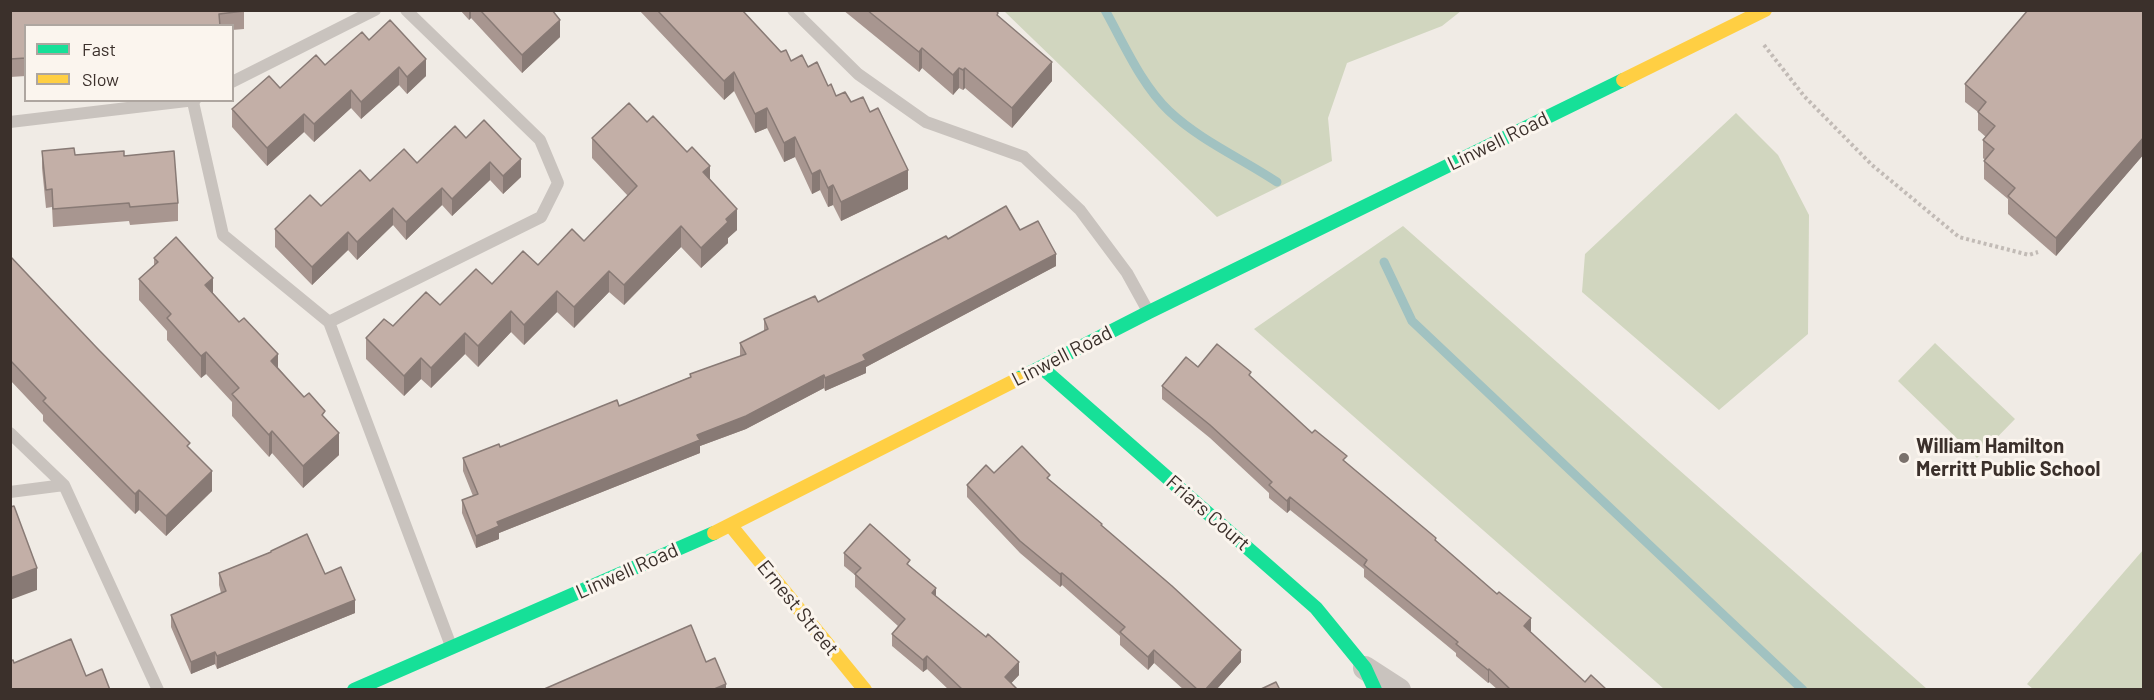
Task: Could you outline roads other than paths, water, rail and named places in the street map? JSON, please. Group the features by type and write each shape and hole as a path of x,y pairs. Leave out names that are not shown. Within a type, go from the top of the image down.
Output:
{"main road":[{"name":"Linwell Road","path":"354,690 731,525 1149,312 1765,10"},
{"name":"Friars Court","path":"1041,367 1316,608 1365,668 1375,690"},
{"name":"Ernest Street","path":"731,525 865,690"}],"street":[{"name":"Friars Court","path":"1365,668 1399,690"}],"lane":[{"path":"234,81 375,10"},
{"path":"328,322 541,217 558,183 540,140 406,10"},
{"path":"793,10 858,74 926,122 1024,157 1080,210 1127,273 1149,312"},
{"path":"10,122 185,102"},
{"path":"194,102 223,235 328,322 452,648"},
{"path":"10,434 64,485 158,690"},
{"path":"10,492 64,485"}],"waterway":[{"path":"1105,10 1141,76 1169,111 1208,140 1277,182"},
{"path":"1384,262 1412,321 1803,690"}],"place":[{"name":"William Hamilton Merritt Public School","path":"1904,458"}]}
